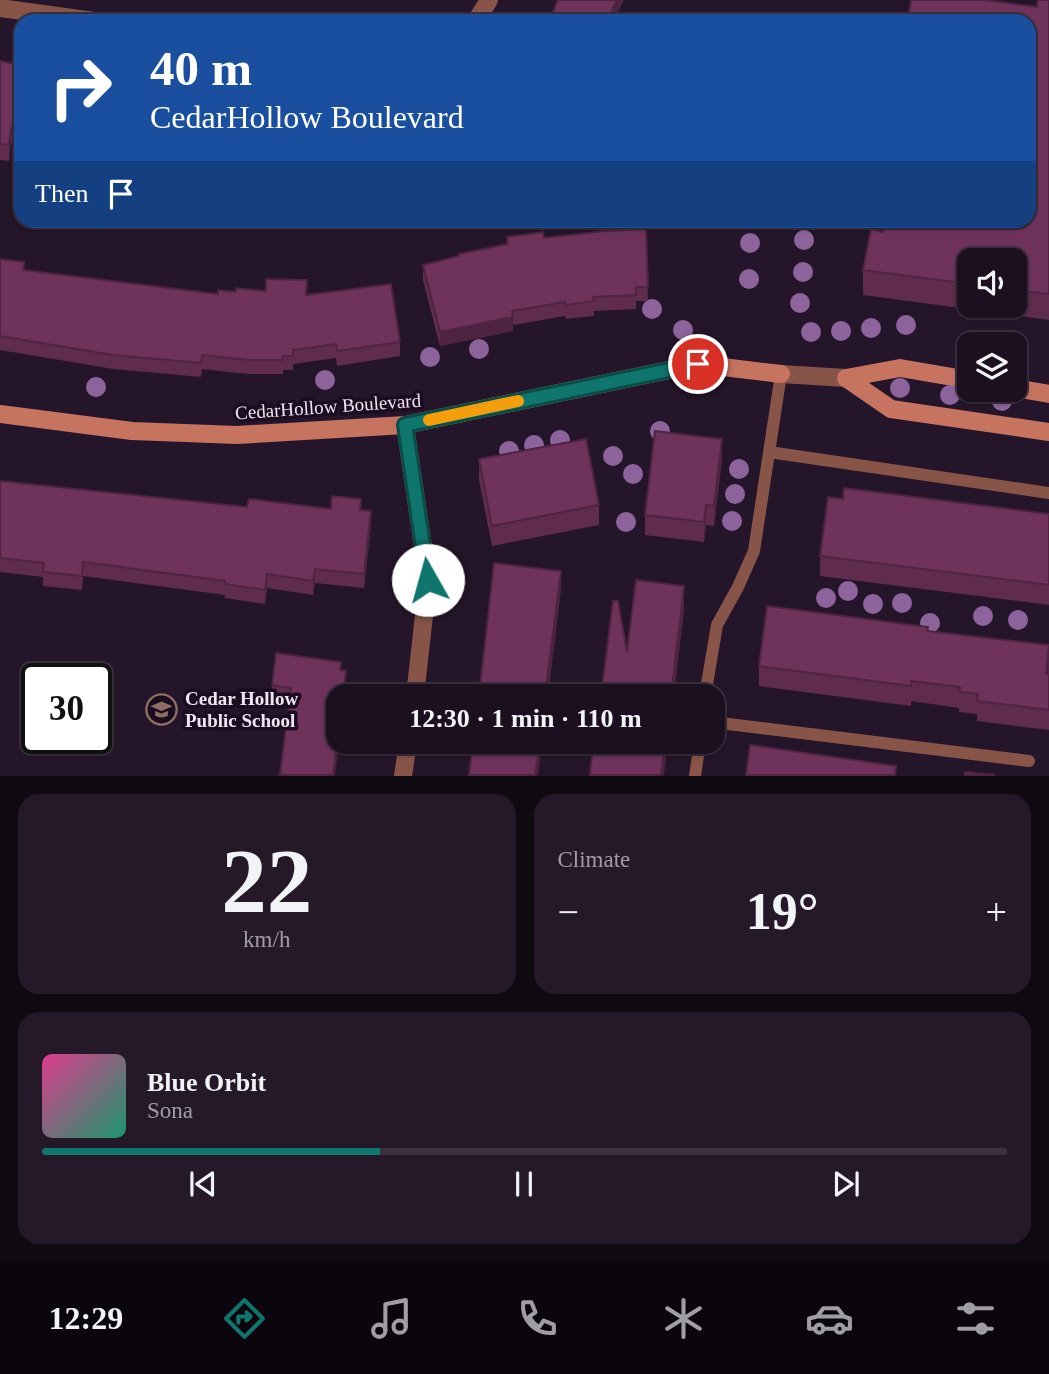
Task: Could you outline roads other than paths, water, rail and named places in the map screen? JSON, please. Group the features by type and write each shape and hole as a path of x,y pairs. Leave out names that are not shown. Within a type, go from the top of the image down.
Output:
{"street":[{"path":"0,8 43,14"},
{"name":"CedarHollow Boulevard","path":"0,414 132,431 237,435 405,425 698,364 781,374"},
{"path":"781,374 846,378 900,368 957,378"},
{"path":"846,378 891,409 1049,432"},
{"path":"1027,390 1049,394"},
{"path":"405,425 428,580 416,684"},
{"path":"403,775 406,754"}],"lane":[{"path":"707,684 717,625 754,551 781,374"},
{"path":"768,452 1049,493"},
{"path":"725,724 1029,761"},
{"path":"695,775 698,754"}],"place":[{"name":"Cedar Hollow Public School","path":"162,709"}]}
